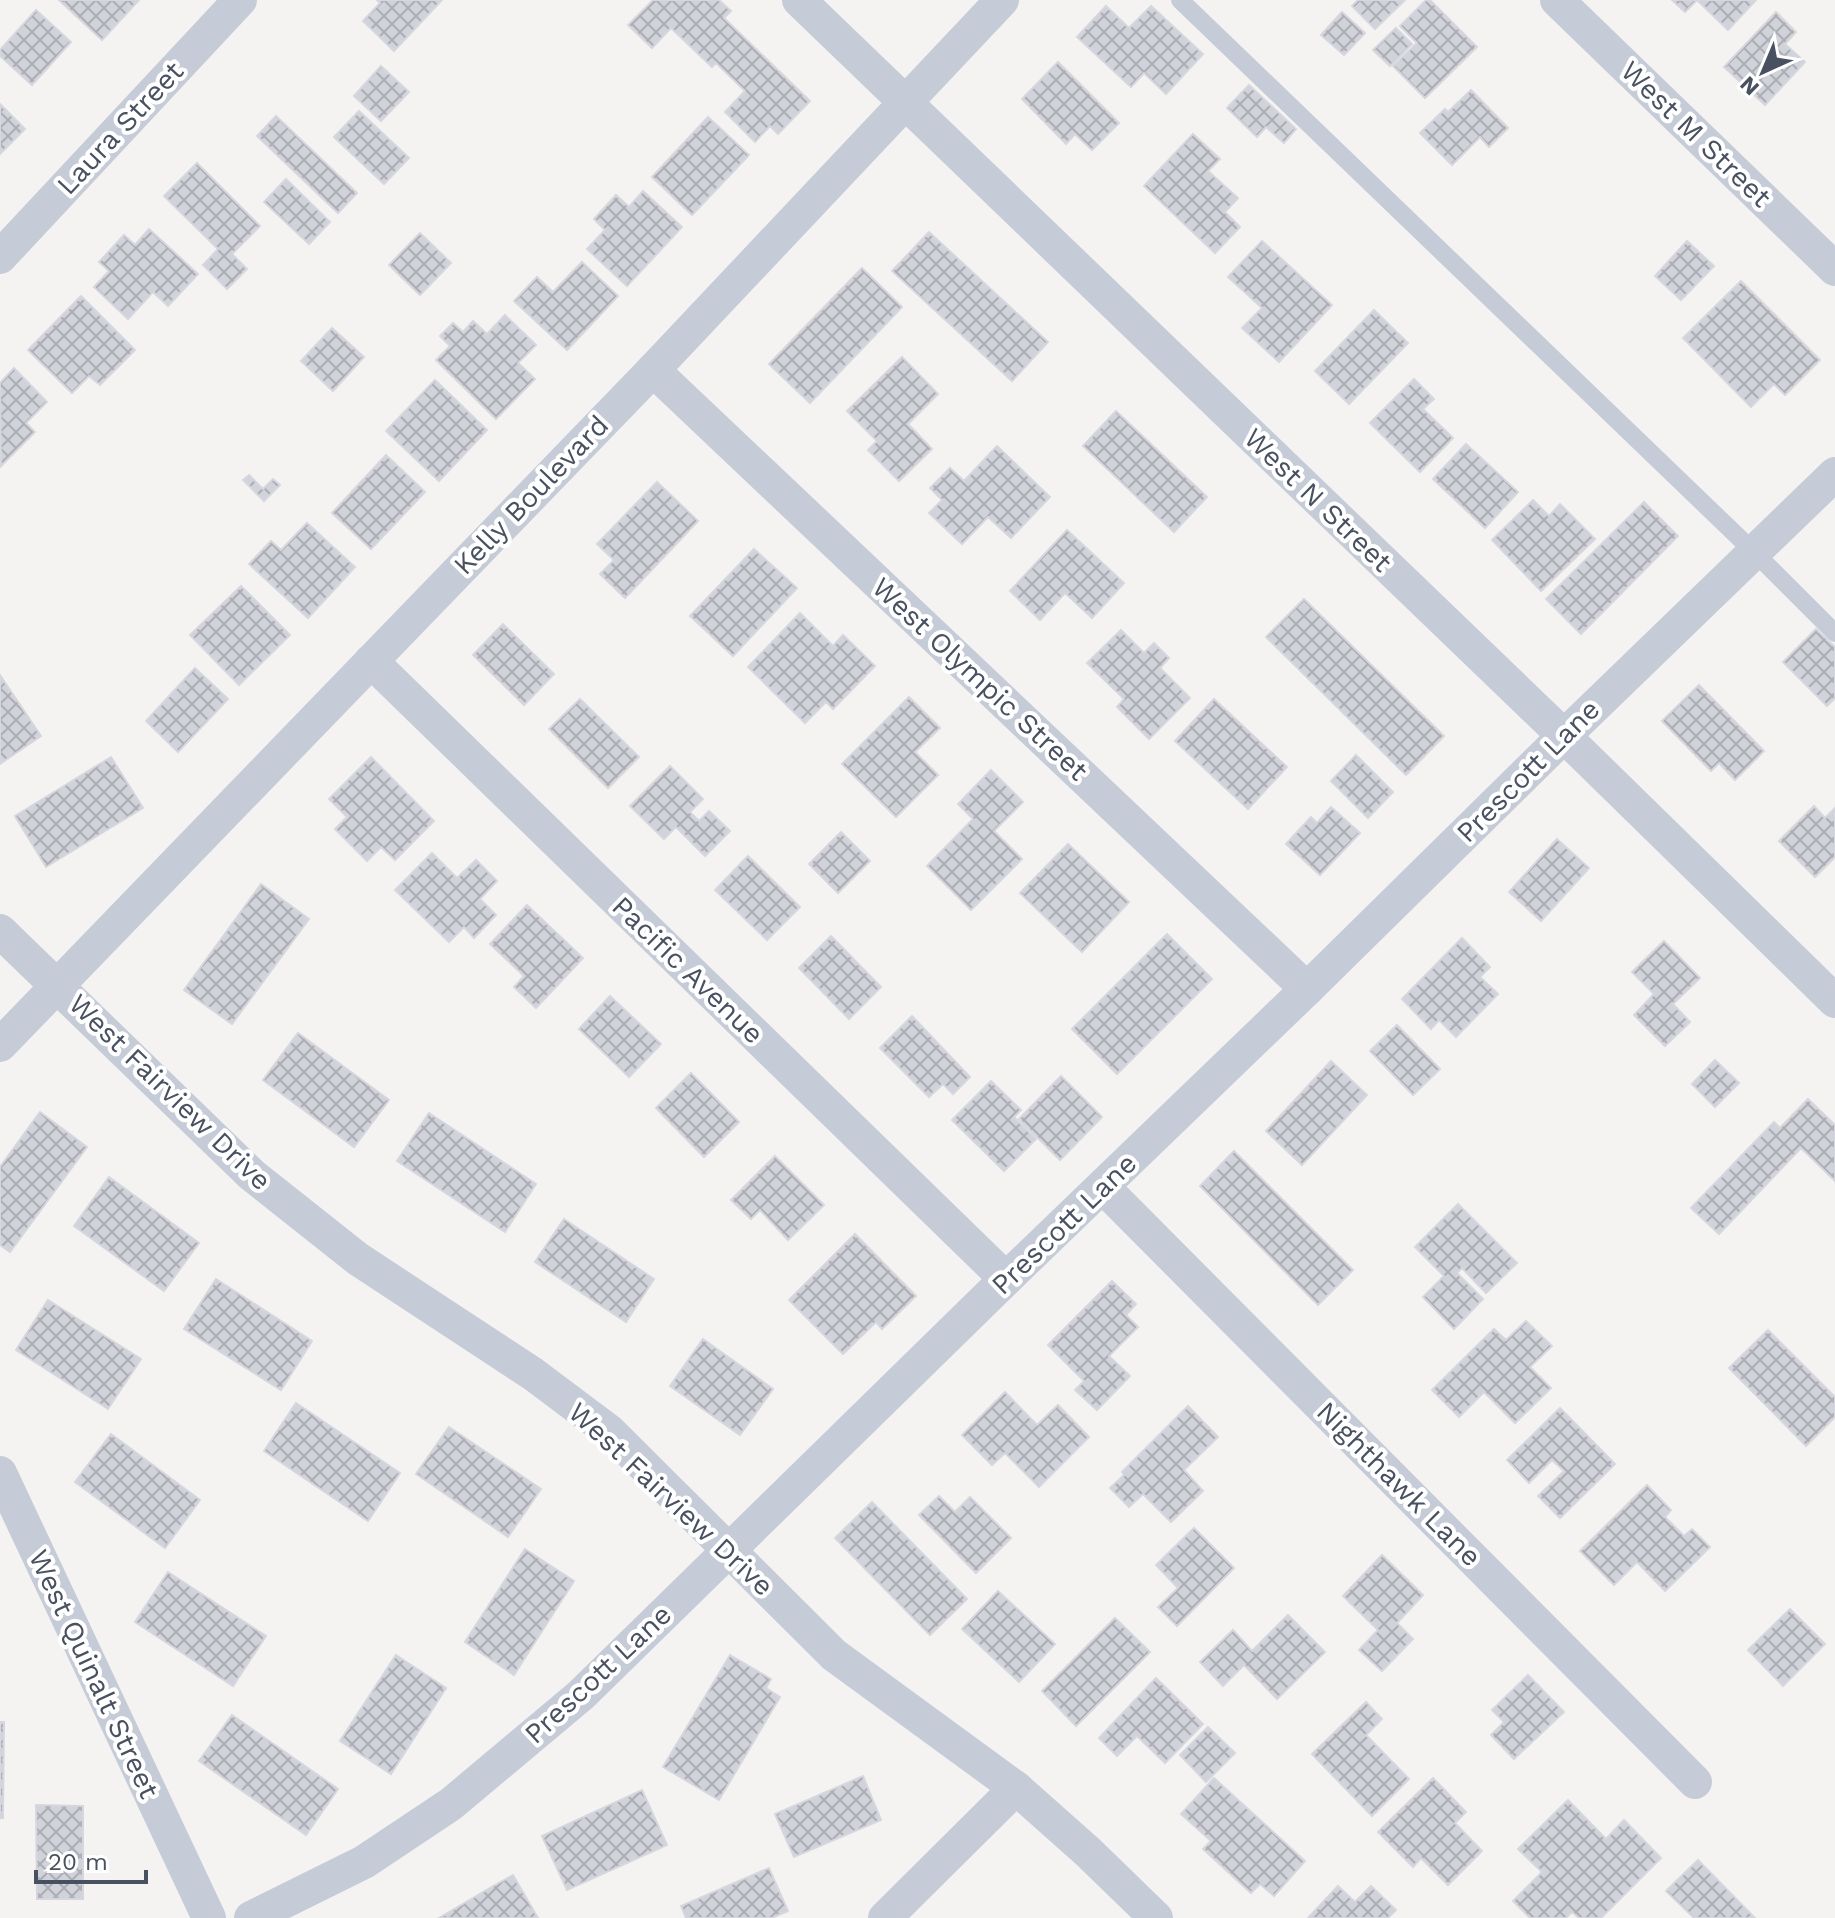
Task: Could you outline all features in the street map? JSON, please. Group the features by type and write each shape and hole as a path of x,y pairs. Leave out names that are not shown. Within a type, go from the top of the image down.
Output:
{"street":[{"name":"Laura Street","path":"0,257 240,0"},
{"name":"West N Street","path":"799,0 1835,1001"},
{"name":"Kelly Boulevard","path":"58,986 653,370 1002,0"},
{"name":"West M Street","path":"1557,0 1835,269"},
{"name":"West Olympic Street","path":"653,370 1307,989"},
{"name":"Prescott Lane","path":"251,1918 364,1862 451,1804 581,1695 1835,474"},
{"name":"Pacific Avenue","path":"371,661 1006,1279"},
{"name":"West Fairview Drive","path":"0,931 252,1175 358,1259 533,1374 609,1431 834,1655 1016,1788 1156,1918"},
{"path":"0,1045 58,986"},
{"name":"Nighthawk Lane","path":"1103,1187 1695,1782"},
{"name":"West Quinalt Street","path":"0,1473 209,1918"},
{"path":"885,1918 1016,1788"}],"lane":[{"path":"1180,0 1835,633"}],"building":[{"path":"59,0 139,0 102,40"},
{"path":"377,0 442,0 394,51 363,21 380,3"},
{"path":"653,0 719,0 731,11 724,18 810,101 778,134 770,126 755,142 725,112 745,91 716,63 712,67 671,28 652,48 628,25"},
{"path":"1358,0 1405,0 1375,29 1352,6"},
{"path":"1426,0 1430,0 1477,47 1425,98 1393,66 1417,43 1400,26"},
{"path":"1672,0 1697,0 1685,12"},
{"path":"1697,0 1756,0 1728,30"},
{"path":"1106,6 1129,28 1151,6 1203,54 1166,94 1144,73 1131,87 1077,37"},
{"path":"36,10 71,42 32,85 0,56 0,50"},
{"path":"1342,12 1365,33 1344,55 1321,35"},
{"path":"1776,12 1796,32 1785,44 1805,62 1765,105 1724,67"},
{"path":"1396,28 1412,44 1390,66 1373,50"},
{"path":"1058,62 1119,123 1092,150 1075,134 1066,144 1022,99"},
{"path":"381,66 409,92 381,121 354,96"},
{"path":"1249,85 1296,129 1284,143 1266,127 1257,137 1227,108"},
{"path":"1471,90 1508,128 1489,147 1480,137 1452,165 1420,133"},
{"path":"0,104 25,129 0,154"},
{"path":"359,111 409,158 384,184 334,137"},
{"path":"276,116 357,193 338,213 257,136"},
{"path":"708,117 749,155 692,215 652,177"},
{"path":"1193,134 1220,159 1208,171 1238,198 1225,212 1240,227 1215,253 1144,186"},
{"path":"197,163 260,226 232,254 247,269 227,289 203,265 218,249 164,196"},
{"path":"286,179 330,222 309,244 264,202"},
{"path":"643,191 682,227 627,286 587,249 605,230 594,219 616,195 629,207"},
{"path":"149,229 198,274 168,306 153,292 128,319 94,287 109,271 99,262 124,235 135,245"},
{"path":"929,232 1048,342 1012,381 892,271"},
{"path":"420,233 451,263 420,295 389,265"},
{"path":"1262,241 1332,305 1279,362 1242,328 1262,308 1228,277"},
{"path":"1687,241 1714,266 1681,300 1655,276"},
{"path":"582,262 618,296 567,350 514,301 537,277 553,292"},
{"path":"862,268 902,307 810,403 769,364"},
{"path":"1741,281 1820,360 1785,395 1774,384 1751,407 1683,338"},
{"path":"81,296 135,350 100,385 89,376 72,393 28,350"},
{"path":"1374,310 1408,343 1349,404 1315,371"},
{"path":"505,315 536,345 518,363 535,379 496,419 436,360 450,346 440,336 453,323 463,332 473,321 487,334"},
{"path":"332,328 364,357 333,391 301,361"},
{"path":"902,357 938,394 908,424 932,449 899,481 868,450 877,441 847,411"},
{"path":"14,368 47,402 26,423 35,432 1,466 0,383"},
{"path":"1414,379 1434,399 1423,409 1453,438 1420,472 1370,423"},
{"path":"435,380 487,430 439,481 386,431"},
{"path":"1116,411 1207,497 1174,532 1083,446"},
{"path":"1466,444 1518,492 1485,528 1433,479"},
{"path":"997,446 1050,497 1011,538 988,517 962,544 929,513 942,500 930,488 950,468 964,481"},
{"path":"386,455 425,492 371,549 332,513"},
{"path":"249,475 263,489 273,479 280,485 264,501 243,480"},
{"path":"657,482 698,521 625,598 600,574 614,560 597,544"},
{"path":"1533,500 1549,516 1560,504 1595,539 1541,591 1492,540"},
{"path":"1644,502 1678,536 1581,634 1546,599"},
{"path":"307,523 355,567 308,618 249,564 271,541 281,550"},
{"path":"1067,530 1124,583 1092,618 1065,593 1040,620 1010,591"},
{"path":"754,549 797,588 733,656 690,616"},
{"path":"241,586 290,635 239,685 190,635"},
{"path":"1304,599 1444,736 1406,775 1266,637"},
{"path":"800,613 833,646 843,635 875,666 833,709 826,702 805,723 748,667"},
{"path":"503,624 554,674 524,705 473,655"},
{"path":"1816,629 1835,647 1835,698 1827,706 1783,662"},
{"path":"1121,630 1144,653 1154,643 1169,658 1160,668 1190,698 1149,739 1117,707 1124,699 1087,663"},
{"path":"195,668 228,699 178,752 146,721"},
{"path":"0,675 41,736 0,764"},
{"path":"1699,685 1764,751 1735,780 1719,763 1711,771 1662,721"},
{"path":"909,697 940,728 915,752 938,775 896,817 842,764"},
{"path":"580,699 639,757 608,788 549,729"},
{"path":"1214,699 1287,767 1248,809 1175,741"},
{"path":"1356,755 1393,792 1368,818 1331,781"},
{"path":"111,757 143,808 46,867 15,816"},
{"path":"371,757 434,821 395,860 381,847 367,861 335,829 347,817 329,799"},
{"path":"670,766 703,799 690,812 699,821 709,811 730,831 705,856 676,827 664,839 630,806"},
{"path":"991,770 1023,802 994,831 1022,859 971,910 927,866 973,819 958,804"},
{"path":"1814,806 1825,818 1835,808 1835,857 1815,877 1779,841"},
{"path":"1331,807 1360,833 1320,875 1286,844 1311,817 1317,823"},
{"path":"841,832 870,861 838,893 809,864"},
{"path":"1557,839 1589,868 1541,921 1509,892"},
{"path":"1068,844 1129,902 1082,952 1020,893"},
{"path":"432,853 457,878 476,860 497,881 480,899 496,915 474,938 464,927 449,942 395,890"},
{"path":"748,856 800,907 767,940 715,890"},
{"path":"261,884 309,919 232,1024 184,990"},
{"path":"527,905 583,958 536,1008 514,987 524,976 490,944"},
{"path":"1167,934 1212,979 1117,1074 1072,1029"},
{"path":"831,936 881,987 849,1019 799,968"},
{"path":"1462,938 1490,967 1480,977 1498,994 1456,1037 1439,1020 1431,1029 1402,999"},
{"path":"1664,941 1700,978 1673,1004 1690,1022 1665,1046 1634,1015 1654,994 1632,972"},
{"path":"610,996 661,1044 629,1077 579,1029"},
{"path":"912,1016 970,1077 953,1094 943,1084 929,1097 880,1048"},
{"path":"1397,1025 1440,1069 1413,1095 1370,1051"},
{"path":"298,1033 389,1100 354,1147 263,1080"},
{"path":"1715,1060 1739,1083 1715,1107 1692,1084"},
{"path":"1331,1061 1367,1095 1302,1165 1266,1131"},
{"path":"691,1073 739,1122 704,1157 656,1108"},
{"path":"1061,1076 1102,1117 1060,1160 1019,1119"},
{"path":"991,1081 1021,1110 1014,1117 1036,1139 1004,1171 952,1120"},
{"path":"1808,1099 1835,1125 1835,1181 1801,1148 1719,1234 1691,1208 1774,1122 1780,1128"},
{"path":"40,1112 87,1147 10,1252 0,1245 0,1167"},
{"path":"429,1113 536,1184 505,1232 397,1161"},
{"path":"1234,1151 1353,1270 1318,1305 1200,1186"},
{"path":"775,1156 824,1205 788,1240 760,1210 751,1219 731,1200"},
{"path":"109,1177 199,1243 164,1291 74,1226"},
{"path":"1458,1204 1517,1263 1486,1293 1462,1268 1457,1273 1483,1299 1454,1329 1423,1297 1444,1276 1415,1247"},
{"path":"564,1219 654,1279 626,1322 535,1262"},
{"path":"855,1234 916,1296 882,1329 876,1322 843,1354 789,1300"},
{"path":"216,1279 312,1341 281,1390 184,1329"},
{"path":"1112,1281 1136,1304 1126,1315 1138,1327 1109,1356 1130,1376 1097,1410 1075,1390 1084,1381 1048,1345"},
{"path":"48,1300 141,1359 108,1409 16,1350"},
{"path":"1526,1321 1552,1346 1530,1367 1551,1388 1515,1423 1484,1392 1459,1417 1432,1390 1494,1329 1506,1340"},
{"path":"1768,1330 1835,1397 1835,1417 1806,1446 1729,1368"},
{"path":"703,1339 773,1389 740,1435 670,1386"},
{"path":"1005,1392 1037,1425 1058,1405 1089,1437 1039,1487 1005,1453 992,1465 962,1435"},
{"path":"296,1403 400,1473 368,1521 264,1451"},
{"path":"1188,1406 1218,1437 1184,1470 1203,1491 1171,1522 1143,1494 1129,1507 1110,1488"},
{"path":"1560,1408 1615,1464 1560,1518 1538,1496 1564,1471 1552,1460 1529,1483 1507,1460"},
{"path":"449,1427 541,1489 508,1537 416,1474"},
{"path":"111,1434 200,1500 165,1548 75,1482"},
{"path":"1647,1485 1671,1510 1665,1517 1684,1536 1692,1529 1710,1547 1665,1591 1637,1562 1614,1585 1580,1551"},
{"path":"939,1496 955,1512 970,1497 1011,1538 976,1573 919,1515"},
{"path":"872,1502 967,1599 930,1635 835,1538"},
{"path":"1194,1528 1234,1568 1177,1626 1158,1607 1178,1588 1156,1565"},
{"path":"525,1549 574,1581 514,1675 465,1642"},
{"path":"1382,1555 1423,1595 1397,1623 1413,1639 1382,1671 1359,1650 1378,1630 1343,1596"},
{"path":"168,1572 266,1636 233,1686 135,1622"},
{"path":"998,1591 1055,1644 1019,1682 962,1629"},
{"path":"1790,1609 1825,1644 1783,1686 1748,1650"},
{"path":"1288,1615 1325,1652 1277,1699 1244,1665 1223,1686 1200,1662 1233,1630 1252,1651"},
{"path":"1115,1618 1150,1652 1076,1726 1042,1691"},
{"path":"396,1655 446,1688 391,1774 340,1741"},
{"path":"730,1655 771,1679 766,1688 780,1697 719,1800 663,1767"},
{"path":"1528,1675 1564,1712 1514,1759 1491,1735 1504,1722 1492,1710"},
{"path":"1156,1678 1203,1724 1165,1763 1137,1736 1117,1756 1099,1738"},
{"path":"1366,1702 1382,1719 1366,1735 1409,1779 1372,1816 1312,1754"},
{"path":"232,1715 338,1789 306,1835 199,1761"},
{"path":"0,1722 4,1722 3,1818 0,1818"},
{"path":"1208,1727 1235,1753 1206,1782 1180,1755"},
{"path":"863,1776 881,1820 794,1857 775,1814"},
{"path":"1214,1778 1305,1861 1274,1896 1260,1884 1251,1893 1203,1849 1211,1841 1181,1814"},
{"path":"1433,1778 1466,1812 1455,1823 1482,1851 1448,1885 1421,1858 1413,1867 1378,1832"},
{"path":"642,1790 667,1845 567,1890 542,1836"},
{"path":"1568,1800 1606,1839 1624,1820 1661,1858 1601,1918 1579,1918 1572,1912 1566,1918 1530,1918 1513,1901 1542,1872 1518,1849"},
{"path":"36,1805 83,1806 83,1899 37,1899"},
{"path":"1698,1860 1755,1918 1694,1918 1666,1891"},
{"path":"769,1868 788,1911 772,1918 686,1918 681,1906"},
{"path":"513,1875 538,1918 439,1918 488,1889"},
{"path":"1338,1886 1355,1902 1371,1886 1396,1910 1388,1918 1308,1918"}]}
